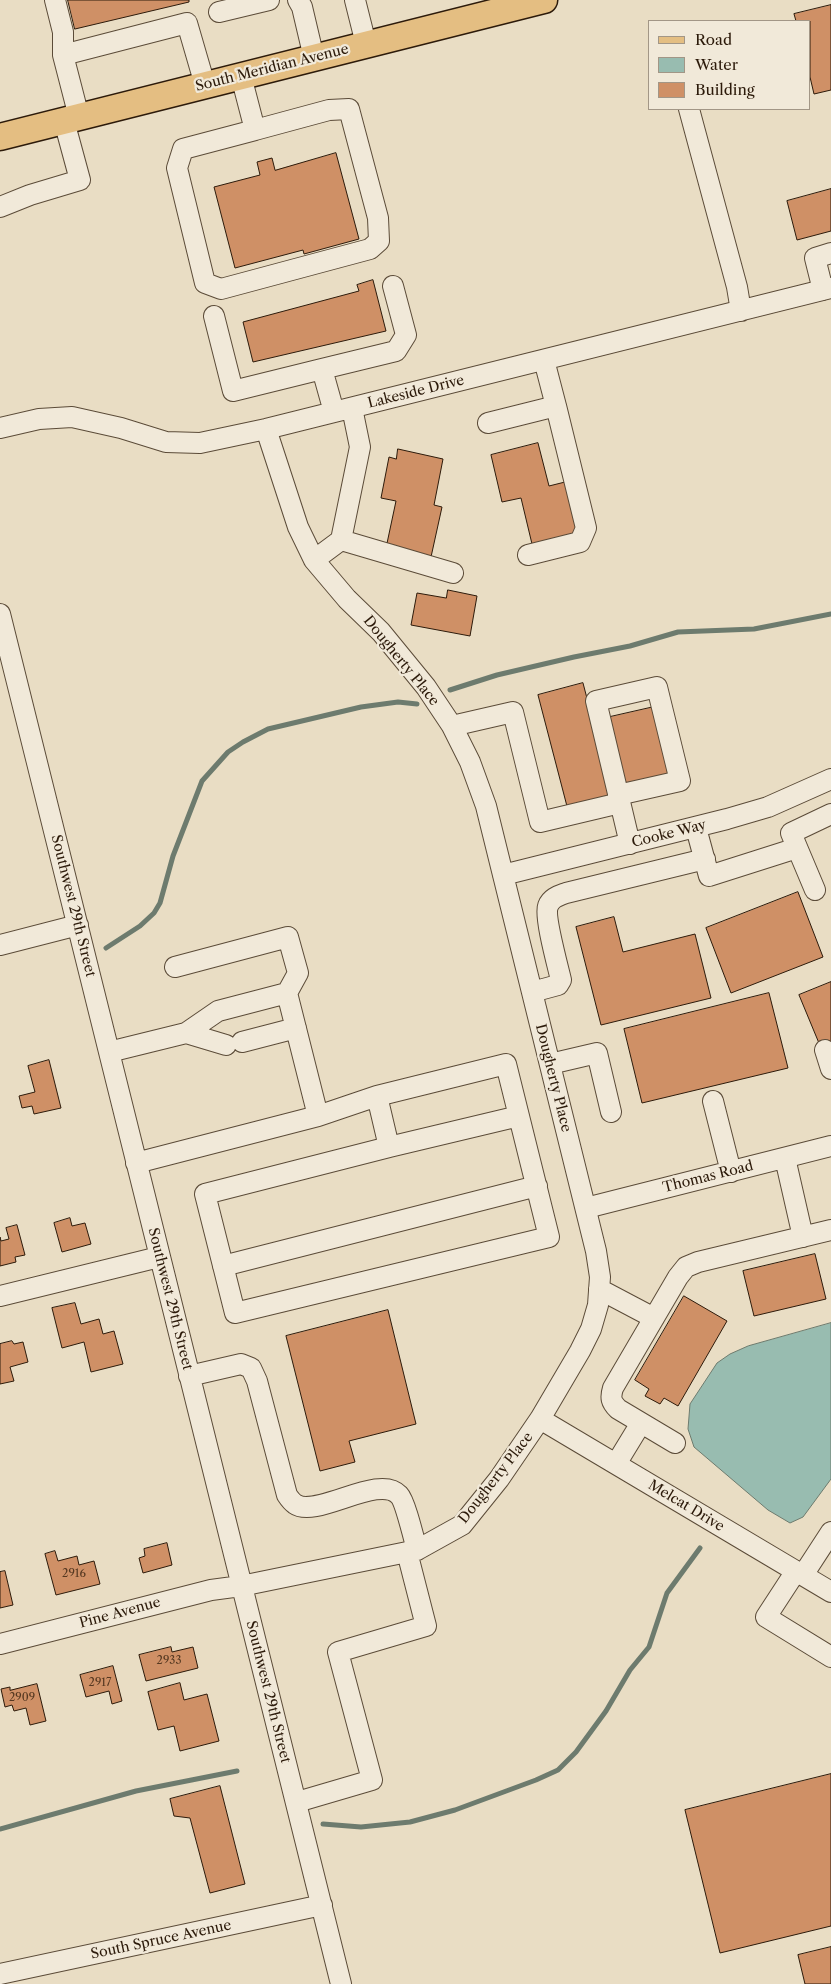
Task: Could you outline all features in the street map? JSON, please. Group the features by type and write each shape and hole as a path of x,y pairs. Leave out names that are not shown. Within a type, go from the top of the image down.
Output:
{"main road":[{"name":"South Meridian Avenue","path":"0,136 314,58 486,7 544,0"}],"street":[{"path":"0,208 30,195 80,180 71,119 63,32 55,0"},
{"path":"219,12 269,0"},
{"path":"298,0 302,7 314,58"},
{"path":"355,0 366,44"},
{"path":"64,55 187,23 205,85"},
{"path":"241,76 255,130"},
{"path":"350,109 378,218 379,241 370,249 221,289 205,283 178,168 183,149 255,130 329,110 350,109"},
{"path":"690,110 737,287 741,311"},
{"path":"827,289 815,258 831,253"},
{"path":"214,316 233,391 396,351 406,335 393,286"},
{"name":"Lakeside Drive","path":"0,428 39,419 72,417 121,428 166,442 200,443 266,429 827,289"},
{"path":"528,555 580,542 586,528 544,360"},
{"path":"314,560 341,540 360,447 322,369"},
{"path":"488,424 556,406"},
{"name":"Dougherty Place","path":"241,1586 412,1551 462,1525 499,1479 540,1419 580,1351 598,1305 600,1277 586,1208 486,806 470,762 452,726 426,687 381,632 347,599 314,560 298,527 266,429"},
{"path":"341,540 453,573"},
{"name":"Southwest 29th Street","path":"0,614 341,1984"},
{"path":"452,726 513,712 540,822 619,799 680,781 657,686 596,701 619,799 645,874"},
{"name":"Cooke Way","path":"502,875 696,828 768,807 831,779"},
{"path":"815,890 791,833 831,815"},
{"path":"696,828 709,876 797,848"},
{"path":"532,992 558,985 561,980 547,907 555,897 705,859"},
{"path":"0,945 78,925"},
{"path":"175,967 288,937 298,973 287,993 318,1116"},
{"path":"109,1052 186,1033 218,1011 287,993"},
{"path":"186,1033 234,1043 296,1028"},
{"path":"825,1050 831,1069"},
{"path":"550,1064 597,1052 611,1112"},
{"path":"136,1163 318,1116 377,1096 506,1064 519,1116 536,1186 549,1236 235,1314 205,1194 519,1116"},
{"path":"377,1096 389,1148"},
{"path":"712,1101 731,1172"},
{"name":"Thomas Road","path":"586,1208 831,1146"},
{"path":"785,1158 802,1237"},
{"path":"223,1266 536,1186"},
{"path":"675,1443 618,1409 613,1404 611,1395 613,1388 678,1277 686,1267 698,1262 831,1230"},
{"path":"0,1296 159,1257"},
{"path":"599,1289 654,1318"},
{"path":"189,1376 240,1364 251,1368 257,1381 287,1495 296,1505 309,1507 378,1489 391,1489 400,1496 426,1626 338,1652 372,1780 296,1802"},
{"name":"Melcat Drive","path":"540,1419 831,1592"},
{"path":"616,1464 641,1423"},
{"path":"831,1532 766,1618 831,1657"},
{"name":"Pine Avenue","path":"0,1644 211,1590 241,1586"},
{"name":"South Spruce Avenue","path":"0,1974 322,1905"}],"water":[{"path":"831,1323 831,1479 803,1517 790,1523 768,1510 694,1447 688,1429 690,1404 717,1363 730,1354 748,1346"}],"building":[{"path":"68,0 189,0 189,2 75,29"},
{"path":"831,5 831,90 814,94 811,81 811,20 796,20 794,14"},
{"path":"336,153 359,239 304,254 303,250 235,268 214,187 260,175 257,162 272,158 275,170"},
{"path":"831,189 831,231 797,240 787,201"},
{"path":"373,280 386,331 253,362 243,322 359,291 357,285"},
{"path":"538,443 549,486 565,482 578,533 532,544 521,498 502,502 491,455"},
{"path":"398,449 443,459 434,505 442,507 431,557 386,548 396,501 381,498 389,457 396,459"},
{"path":"448,590 477,596 470,636 411,625 417,593 446,598"},
{"path":"583,683 614,802 569,814 538,695"},
{"path":"654,707 671,779 626,789 610,717"},
{"path":"798,892 823,957 731,993 706,928"},
{"path":"614,917 623,952 695,934 711,998 601,1025 576,927"},
{"path":"831,982 831,1044 821,1048 799,995"},
{"path":"769,993 788,1068 642,1103 624,1029"},
{"path":"49,1060 61,1108 34,1114 32,1106 22,1108 19,1096 35,1092 28,1066"},
{"path":"70,1218 72,1226 85,1223 91,1244 62,1252 54,1223"},
{"path":"17,1225 25,1255 15,1257 16,1262 0,1266 0,1237 1,1241 9,1239 6,1228"},
{"path":"815,1254 826,1299 754,1316 743,1271"},
{"path":"684,1296 727,1321 678,1406 664,1398 660,1404 645,1396 649,1389 635,1380"},
{"path":"75,1303 81,1324 99,1319 103,1334 114,1331 123,1364 91,1372 84,1342 62,1348 52,1308"},
{"path":"388,1310 416,1424 349,1441 355,1462 320,1471 286,1336"},
{"path":"12,1341 14,1344 23,1342 28,1362 10,1367 14,1381 0,1384 0,1344"},
{"path":"167,1543 172,1565 143,1573 139,1558 145,1556 144,1549"},
{"path":"55,1551 58,1561 77,1556 79,1565 94,1561 100,1584 56,1595 45,1554"},
{"path":"5,1571 13,1605 0,1608 0,1572"},
{"path":"171,1647 172,1652 193,1647 198,1668 146,1681 139,1655"},
{"path":"113,1666 122,1701 112,1704 109,1691 86,1697 80,1675"},
{"path":"180,1683 184,1700 207,1694 219,1741 180,1751 174,1726 158,1730 148,1692"},
{"path":"37,1684 46,1721 30,1725 26,1708 14,1711 12,1705 5,1707 1,1689 10,1687 10,1690"},
{"path":"831,1774 831,1926 720,1953 685,1810"},
{"path":"220,1786 245,1884 210,1893 190,1818 174,1816 170,1799"},
{"path":"831,1947 831,1984 805,1984 798,1955"}],"waterway":[{"path":"450,690 497,675 630,646 678,632 754,629 831,614"},
{"path":"106,948 140,926 154,913 160,903 173,856 202,781 228,752 268,729 361,707 398,702 417,704"},
{"path":"323,1824 361,1827 410,1822 455,1810 558,1770 576,1752 606,1711 630,1670 649,1647 667,1593 700,1548"},
{"path":"0,1829 136,1791 237,1771"}]}
